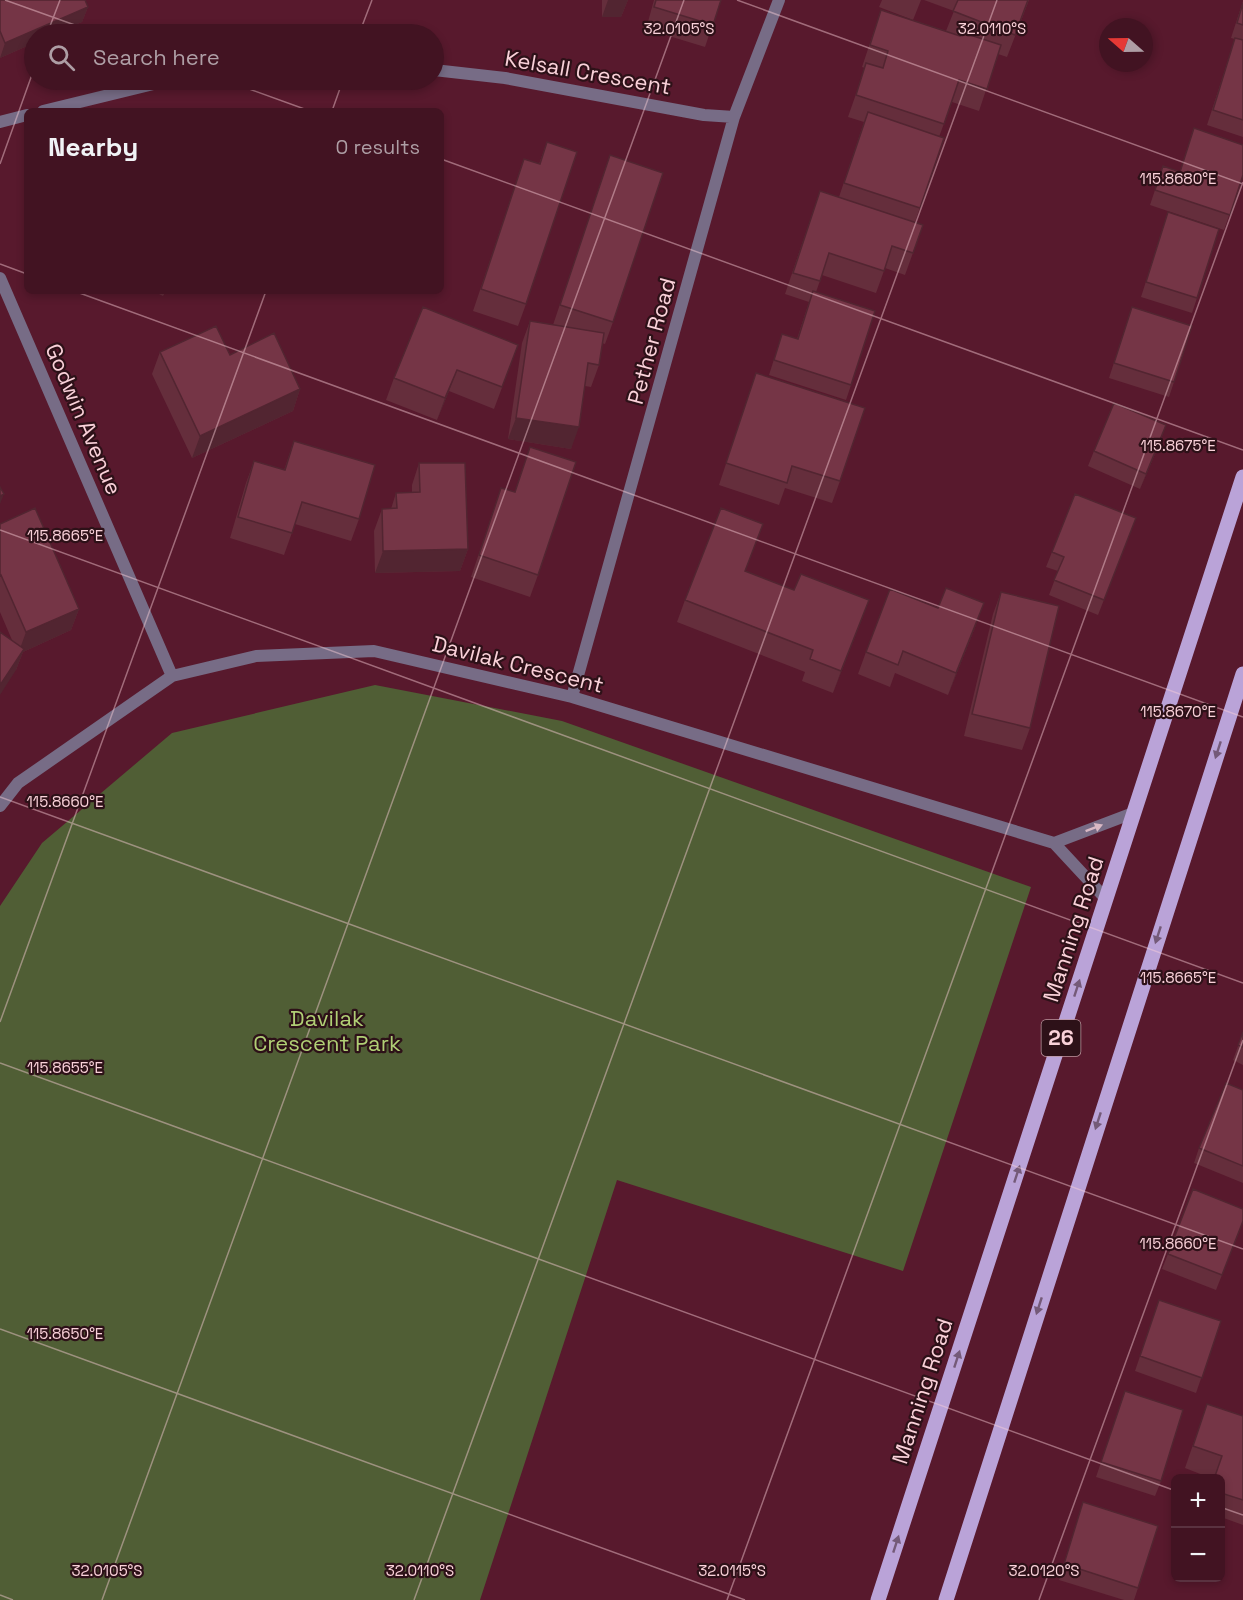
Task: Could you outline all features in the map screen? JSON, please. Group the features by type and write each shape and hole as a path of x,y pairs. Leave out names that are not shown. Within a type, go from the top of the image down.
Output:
{"main road":[{"name":"Manning Road","path":"878,1600 1243,477"},
{"path":"946,1600 1243,674"}],"street":[{"name":"Pether Road","path":"572,697 734,117 779,0"},
{"name":"Kelsall Crescent","path":"444,71 505,78 704,115 734,117"},
{"path":"55,108 129,90"},
{"path":"0,122 24,116"},
{"name":"Godwin Avenue","path":"0,278 172,676"},
{"name":"Davilak Crescent","path":"0,806 18,783 172,676 256,656 374,651 572,697 1054,843"},
{"path":"1106,899 1054,843 1133,813"}],"green space":[{"name":"Davilak Crescent Park","path":"375,685 562,721 1031,887 903,1271 617,1180 480,1600 0,1600 0,906 42,843 172,733"}],"building":[{"path":"0,0 85,0 88,7 49,24 24,24 24,35 5,43 0,31"},
{"path":"656,0 721,0 713,25 654,7"},
{"path":"958,0 1028,0 1015,35 953,11"},
{"path":"1243,3 1243,25 1237,23"},
{"path":"881,10 960,36 961,32 1001,45 987,89 959,80 944,124 856,95 866,63 883,68 888,51 870,45"},
{"path":"1235,38 1243,40 1243,120 1213,110"},
{"path":"868,112 944,138 920,208 844,183"},
{"path":"1194,128 1243,145 1243,175 1230,215 1155,190 1163,166 1180,172"},
{"path":"547,142 577,152 526,304 481,289 524,159 540,164"},
{"path":"610,155 663,173 613,322 560,305"},
{"path":"820,191 923,225 913,253 892,246 884,271 829,253 820,281 793,273"},
{"path":"1168,212 1219,229 1197,298 1146,282"},
{"path":"813,291 875,311 851,385 774,360 782,334 798,339"},
{"path":"423,307 518,345 502,387 457,370 445,398 394,378"},
{"path":"1132,307 1192,326 1174,382 1114,363"},
{"path":"530,321 604,333 599,365 588,363 579,427 516,418"},
{"path":"216,326 230,355 274,333 300,389 200,436 160,352"},
{"path":"756,373 865,408 840,481 792,466 787,483 726,463"},
{"path":"1114,403 1166,425 1146,474 1094,451"},
{"path":"294,441 375,465 359,519 302,502 292,533 238,517 254,461 285,470"},
{"path":"530,447 576,462 538,575 479,555 501,488 515,492"},
{"path":"419,463 465,463 468,549 383,551 382,509 397,508 396,493 420,492"},
{"path":"1075,494 1136,518 1104,600 1054,580 1064,557 1052,552"},
{"path":"35,508 79,609 26,632 0,576 0,524"},
{"path":"721,508 763,524 745,571 794,590 801,574 869,600 841,671 810,659 813,650 685,600"},
{"path":"946,588 984,603 956,673 903,651 898,665 866,652 890,589 938,608"},
{"path":"1001,592 1059,606 1030,728 972,714"},
{"path":"0,632 24,649 0,685"},
{"path":"1243,1032 1243,1047 1238,1045"},
{"path":"1226,1083 1243,1090 1243,1166 1199,1148"},
{"path":"1193,1189 1243,1209 1243,1221 1222,1275 1168,1254"},
{"path":"1159,1300 1221,1321 1202,1378 1140,1356"},
{"path":"1125,1391 1183,1410 1161,1481 1101,1462"},
{"path":"1207,1404 1243,1416 1243,1500 1225,1494 1225,1474 1216,1474 1222,1456 1193,1446"},
{"path":"1083,1502 1158,1526 1138,1588 1064,1564"}]}
